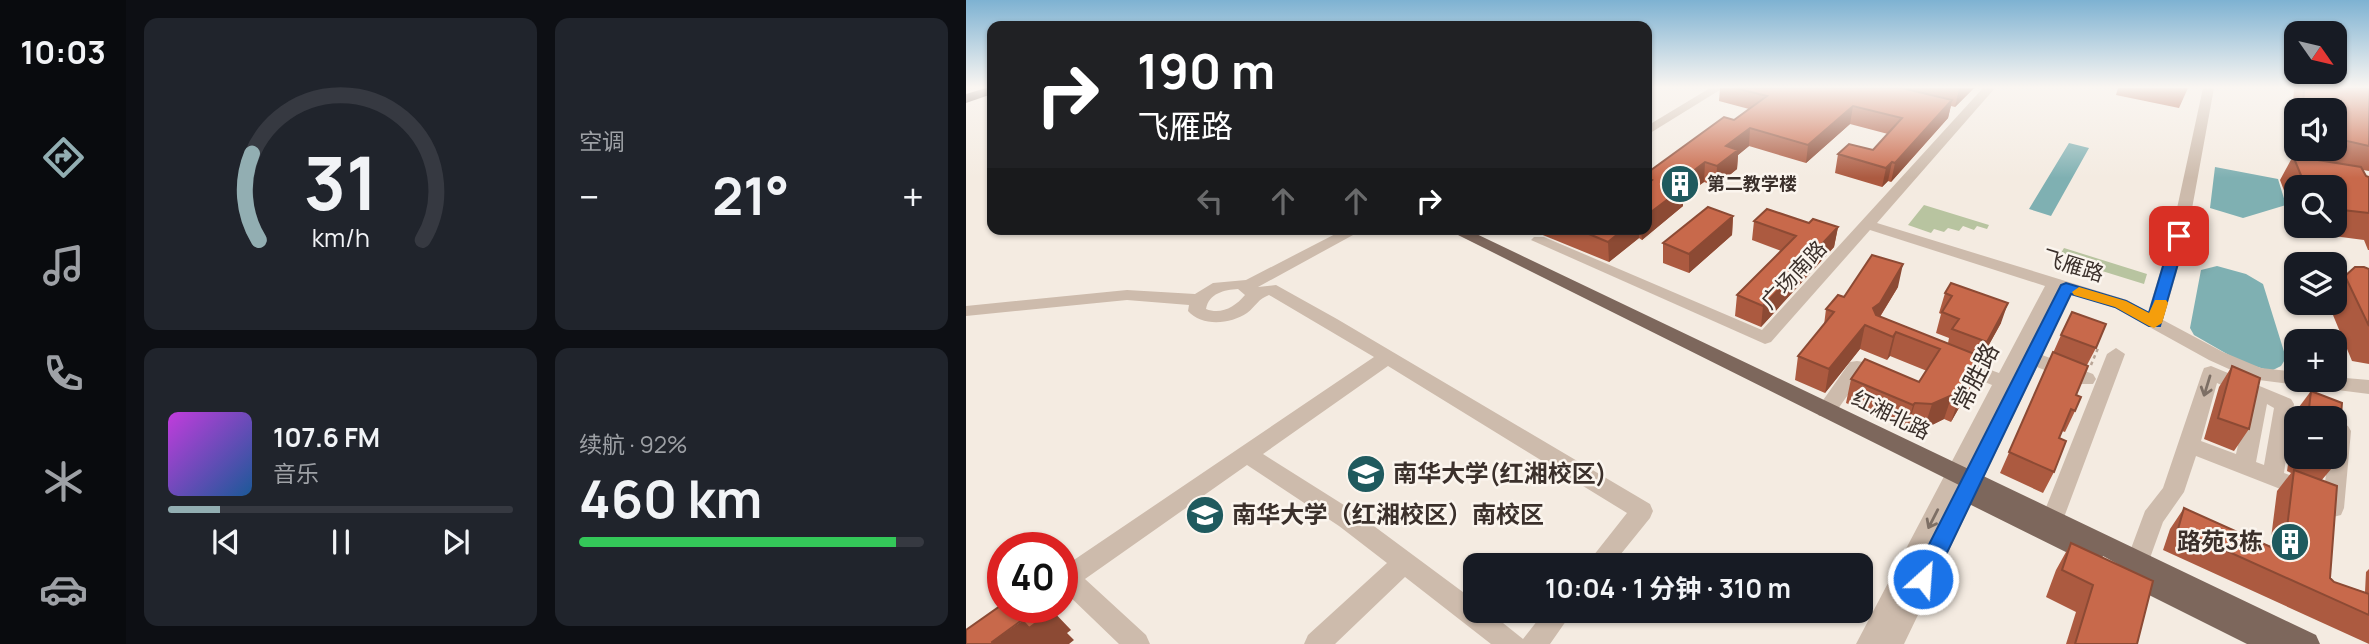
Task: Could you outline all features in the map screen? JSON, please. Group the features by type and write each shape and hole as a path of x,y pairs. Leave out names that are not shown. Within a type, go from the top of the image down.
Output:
{"main road":[{"name":"红湘北路","path":"1448,235 1961,483 2052,520 2307,644"},
{"name":"红湘北路","path":"1465,235 1826,411 2274,644"}],"street":[{"path":"1652,128 1668,118"},
{"name":"广场南路","path":"1539,240 1765,338 1869,225 1955,118"},
{"path":"2154,323 2179,236 2203,118"},
{"name":"飞雁路","path":"1869,225 2121,304 2216,356 2258,374 2284,377"},
{"path":"1199,300 1197,311 1214,317 1241,309 1250,290 1346,235"},
{"path":"966,311 1127,295 1199,300 1222,286 1250,290 1270,289 1642,511 1608,553"},
{"name":"常胜路","path":"1891,644 1961,483 2060,286"},
{"path":"2052,520 2116,354"},
{"path":"2025,356 2086,379"},
{"path":"1078,572 1387,357"},
{"path":"1941,358 2010,385"},
{"path":"1826,411 1857,367"},
{"path":"2138,562 2153,518 2173,492 2211,373 2284,404 2273,477"},
{"path":"2347,385 2369,387"},
{"path":"2244,468 2259,393"},
{"path":"2189,445 2334,501"},
{"path":"1247,454 1347,519 1512,644"},
{"path":"2331,527 2337,469"},
{"name":"常胜路","path":"1869,644 1961,483"},
{"path":"1317,644 1404,563"},
{"path":"1078,592 1137,644"},
{"path":"1534,644 1551,623"}],"green space":[{"path":"1924,205 1989,225 1987,229 1977,226 1974,230 1963,226 1959,231 1948,228 1944,232 1934,229 1931,233 1908,225"},
{"path":"2064,248 2147,274 2144,284 2073,262 2074,257 2061,253"}],"water":[{"path":"2069,143 2089,148 2051,216 2029,209"},
{"path":"2215,167 2278,179 2284,198 2284,206 2243,218 2210,208"},
{"path":"2217,266 2246,274 2263,284 2284,352 2281,366 2271,371 2241,362 2194,335 2190,328 2201,270"}],"building":[{"path":"1723,118 1839,118 1808,145 1750,128 1726,146 1738,150 1717,166 1705,162 1676,184 1684,187 1652,211 1652,169"},
{"path":"1902,118 1936,118 1895,163 1892,162 1886,168 1838,154 1849,144 1873,150"},
{"path":"2347,118 2369,118 2369,146 2347,141"},
{"path":"2295,161 2324,161 2361,167 2369,177 2369,213 2347,210 2347,175 2301,175"},
{"path":"1708,207 1733,216 1689,254 1663,243"},
{"path":"1767,209 1809,223 1813,219 1838,227 1763,306 1737,295 1796,236 1754,221"},
{"path":"1591,235 1617,235 1608,242"},
{"path":"1872,255 1903,264 1880,303 1873,308 1876,315 1982,357 1959,398 1952,395 1932,404 1913,405 1851,379 1865,359 1919,382 1940,349 1896,332 1893,337 1865,325 1829,369 1798,356 1834,312 1826,309 1838,295 1844,297"},
{"path":"2355,267 2369,269 2369,326 2347,280 2347,274"},
{"path":"1951,283 2008,303 1987,342 1952,329 1959,319 1942,312 1952,296 1945,293"},
{"path":"2072,312 2106,324 2096,348 2061,335"},
{"path":"2053,352 2088,366 2076,395 2081,397 2075,411 2071,409 2059,438 2066,441 2054,472 2009,452"},
{"path":"2232,366 2260,378 2249,429 2218,418"},
{"path":"2311,392 2342,403 2342,406 2309,406"},
{"path":"2294,470 2337,486 2330,578 2334,582 2369,594 2369,615 2178,529 2184,508 2284,553"},
{"path":"2071,543 2153,581 2137,644 2075,644 2093,585 2062,570"},
{"path":"987,615 987,623 1018,623 992,642 993,644 966,644 966,630"}],"slow traffic":[{"path":"2079,292 2121,304 2154,323 2160,303"}],"place":[{"name":"第二教学楼","path":"1680,184"},
{"name":"南华大学(红湘校区)","path":"1366,474"},
{"name":"南华大学（红湘校区）南校区","path":"1205,515"},
{"name":"路苑3栋","path":"2290,542"}],"route":[{"path":"1923,579 2066,288 2121,304 2154,323 2179,236"}]}
